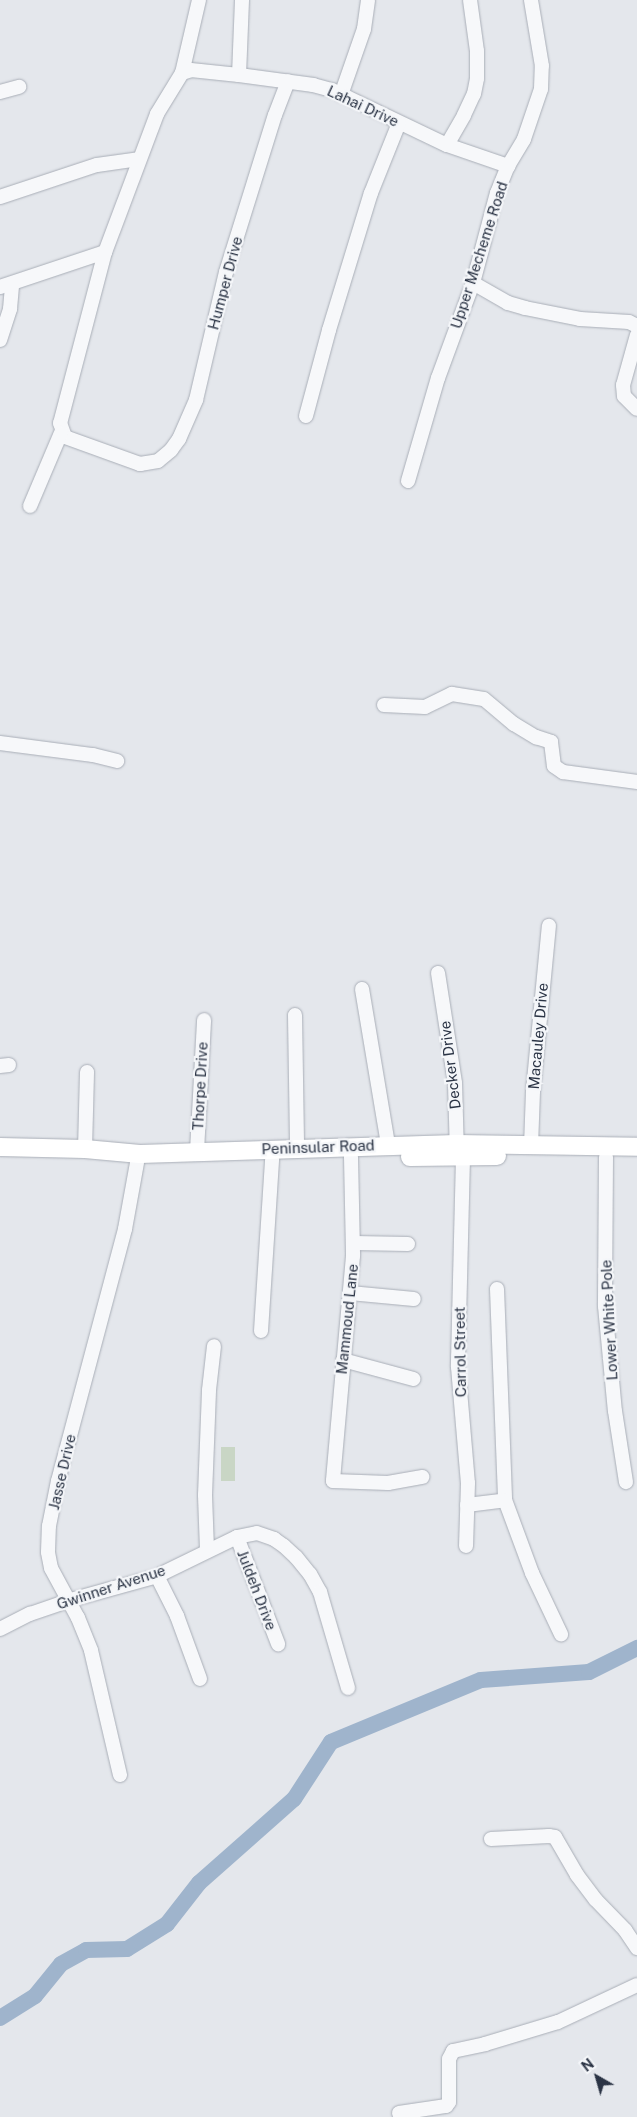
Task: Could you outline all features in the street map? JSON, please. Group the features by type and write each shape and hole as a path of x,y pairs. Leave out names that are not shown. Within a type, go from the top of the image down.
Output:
{"main road":[{"name":"Peninsular Road","path":"0,1147 85,1149 140,1154 388,1145 458,1153 637,1158"},
{"name":"Peninsular Road","path":"0,1158 137,1163 458,1153 531,1146 637,1147"}],"street":[{"path":"30,506 61,433 60,423 105,252 157,114 182,73 199,0"},
{"path":"239,75 242,0"},
{"path":"341,95 364,29 368,0"},
{"path":"447,145 474,94 477,78 477,51 470,0"},
{"name":"Upper Mecheme Road","path":"408,481 438,378 473,283 490,216 508,166 524,139 541,89 542,66 531,0"},
{"name":"Lahai Drive","path":"182,73 191,70 313,85 341,95 447,145 508,166"},
{"name":"Humper Drive","path":"61,433 64,438 74,442 140,464 158,461 171,450 192,412 226,272 275,115 288,81"},
{"path":"0,92 19,87"},
{"path":"306,416 329,330 371,193 399,123"},
{"path":"0,197 97,165 139,159"},
{"path":"0,340 10,309 6,285 105,252"},
{"path":"473,283 508,303 525,308 580,319 629,322 636,329 623,385 624,396 637,408"},
{"path":"384,705 425,707 452,694 484,699 514,724 536,737 551,742 554,766 563,772 637,782"},
{"path":"0,743 117,761"},
{"name":"Macauley Drive","path":"531,1146 533,1091 549,926"},
{"name":"Decker Drive","path":"438,973 455,1082 458,1153"},
{"path":"362,989 388,1145"},
{"path":"295,1015 297,1148"},
{"name":"Thorpe Drive","path":"197,1152 204,1020"},
{"path":"85,1149 87,1072"},
{"name":"Carrol Street","path":"458,1153 458,1367 468,1483 466,1546"},
{"name":"Mammoud Lane","path":"352,1157 354,1243 333,1480 388,1483 422,1477"},
{"name":"Lower White Pole","path":"606,1158 606,1306 615,1412 626,1482"},
{"path":"261,1331 272,1159"},
{"name":"Jasse Drive","path":"120,1775 91,1650 78,1618 67,1601 51,1568 48,1552 49,1526 58,1481 125,1229 137,1163"},
{"path":"354,1243 408,1244"},
{"path":"496,1289 505,1500 532,1573 561,1634"},
{"path":"350,1293 414,1299"},
{"path":"208,1550 205,1495 209,1390 214,1346"},
{"path":"343,1360 414,1379"},
{"path":"467,1505 505,1500"},
{"path":"243,1535 274,1539 296,1557 310,1574 320,1592 348,1688"},
{"name":"Gwinner Avenue","path":"0,1629 30,1614 67,1601 157,1576 208,1550 243,1535"},
{"name":"Juldeh Drive","path":"243,1535 278,1644"},
{"path":"157,1576 177,1616 200,1679"},
{"path":"491,1839 555,1837 577,1875 596,1900 625,1930 637,1948"},
{"path":"399,2113 446,2106 450,2102 449,2059 454,2051 485,2044 558,2022 637,1985"}],"green space":[{"path":"221,1447 235,1447 235,1481 221,1481"}],"waterway":[{"path":"0,2018 35,1996 61,1964 86,1950 127,1949 167,1924 199,1883 294,1799 331,1742 481,1680 589,1672 637,1648"}]}
